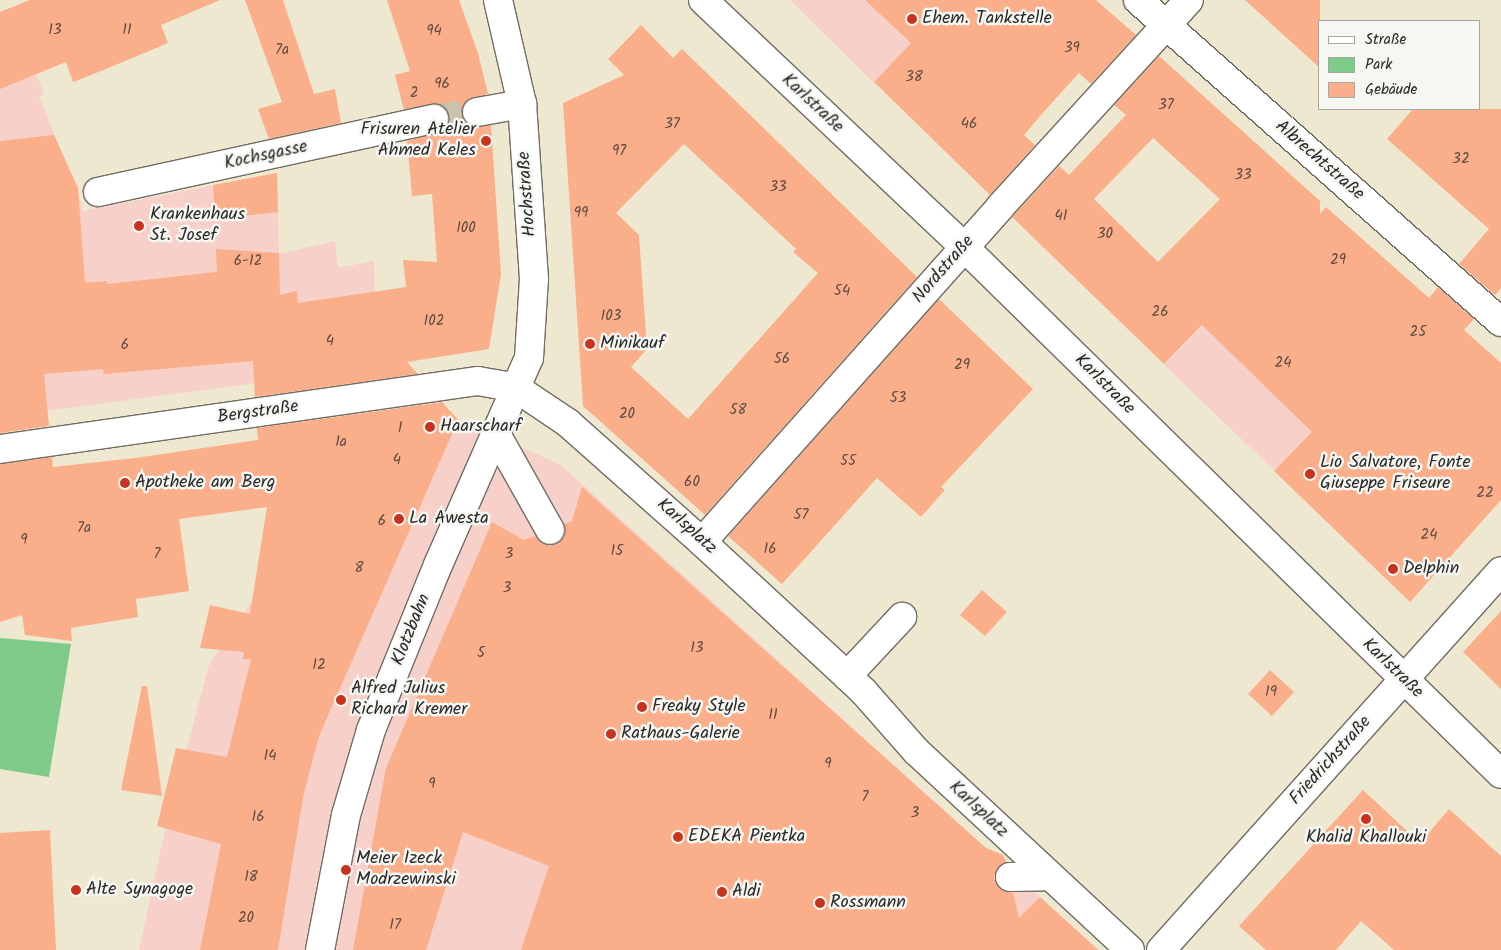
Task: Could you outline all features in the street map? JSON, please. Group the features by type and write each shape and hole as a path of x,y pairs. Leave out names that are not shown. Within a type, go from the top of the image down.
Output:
{"street":[{"name":"Hochstraße","path":"498,0 522,104 534,279 529,358 516,388"},
{"name":"Karlstraße","path":"703,0 964,248 1501,774"},
{"name":"Albrechtstraße","path":"1138,0 1501,322"},
{"name":"Nordstraße","path":"702,542 964,248 1189,0"},
{"path":"477,112 522,104"},
{"name":"Kochsgasse","path":"98,192 434,119"},
{"name":"Bergstraße","path":"0,450 478,381 516,388"},
{"name":"Klotzbahn","path":"320,950 346,815 370,730 438,565 516,388"},
{"name":"Karlsplatz","path":"516,388 568,424 702,542 864,692 916,752 1130,950"},
{"path":"496,434 550,530"},
{"name":"Friedrichstraße","path":"1161,950 1501,571"},
{"path":"847,676 902,617"},
{"path":"1010,877 1049,876"}],"shaded area":[{"path":"790,0 937,0 944,6 874,83"},
{"name":"Krankenhaus St. Josef","path":"10,8 44,94 39,97 74,182 83,211 277,173 279,254 335,241 338,268 374,261 376,367 0,417 0,12"},
{"path":"1245,283 1404,433 1323,517 1164,365"},
{"path":"451,411 458,419 561,465 1099,950 139,950 165,830 209,665 370,423"}],"green space":[{"path":"0,638 71,644 49,777 0,769"}],"building":[{"path":"30,0 220,0 161,25 168,43 106,69 73,82 66,62 0,89 0,12"},
{"path":"245,0 283,0 314,94 335,89 341,123 269,139 258,109 282,102"},
{"path":"387,0 459,0 478,53 488,94 467,100 463,106 462,114 465,122 471,126 491,125 501,274 489,349 407,362 418,374 255,397 253,361 104,374 103,369 44,374 49,426 0,433 0,141 54,135 78,188 85,283 107,281 107,284 217,272 216,249 279,253 280,295 297,291 298,303 406,287 403,260 437,262 432,194 412,196 407,141 444,131 449,124 449,116 445,108 438,104 404,110 395,75 410,71"},
{"path":"865,0 1096,0 1136,35 1091,84 1079,73 1024,135 1035,145 990,195 874,82 911,43"},
{"path":"1245,0 1320,0 1318,66"},
{"path":"641,25 673,58 682,49 917,277 705,515 583,406 563,103 624,75 608,59","holes":["684,144 796,249 793,252 818,273 688,419 631,367 647,349 639,235 616,213"]},
{"path":"1159,56 1320,201 1320,214 1326,207 1429,298 1438,287 1474,319 1464,330 1501,363 1501,500 1410,602 1274,471 1312,432 1202,325 1164,364 1012,217 1059,166 1069,175 1126,115 1114,105","holes":["1153,138 1220,199 1158,262 1094,199"]},
{"path":"1501,109 1501,288 1495,295 1459,264 1489,229 1387,139 1412,110"},
{"path":"277,173 278,212 215,219 213,185"},
{"path":"939,299 1033,389 941,487 945,490 921,517 877,478 782,584 728,536"},
{"path":"442,402 458,420 319,736 303,797 278,950 200,950 221,844 157,826 176,748 227,757 251,659 243,659 244,652 200,648 210,605 250,614 267,507 179,519 189,591 136,599 138,617 71,628 72,641 25,635 22,615 0,622 0,464 52,457 53,467 135,458 258,440 257,428"},
{"path":"582,487 986,848 1003,855 1006,862 997,869 994,878 997,886 1002,890 1013,893 1019,918 1040,897 1098,950 521,950 549,866 463,832 426,950 353,950 386,768 492,522 524,540 535,536 542,544 550,546 557,544 564,538 564,524 572,521"},
{"path":"982,590 1007,612 985,636 960,615"},
{"path":"1501,611 1501,689 1463,652"},
{"path":"1270,670 1294,692 1272,716 1248,694"},
{"path":"142,686 147,686 162,796 121,790"},
{"path":"1363,790 1420,843 1449,809 1501,856 1501,950 1394,950 1361,921 1336,950 1266,950 1239,926"},
{"path":"50,830 56,950 0,950 0,833"}],"tunnel":[{"path":"434,119 477,112"}],"place":[{"name":"Ehem. Tankstelle","path":"912,19"},
{"name":"Frisuren Atelier Ahmed Keles","path":"486,141"},
{"name":"Krankenhaus St. Josef","path":"139,226"},
{"name":"Minikauf","path":"590,344"},
{"name":"Haarscharf","path":"430,427"},
{"name":"Lio Salvatore, Fonte Giuseppe Friseure","path":"1310,474"},
{"name":"Apotheke am Berg","path":"125,483"},
{"name":"La Awesta","path":"399,519"},
{"name":"Delphin","path":"1393,569"},
{"name":"Alfred Julius Richard Kremer","path":"341,700"},
{"name":"Freaky Style","path":"642,707"},
{"name":"Rathaus-Galerie","path":"611,734"},
{"name":"Khalid Khallouki","path":"1366,819"},
{"name":"EDEKA Pientka","path":"678,837"},
{"name":"Meier Izeck Modrzewinski","path":"346,870"},
{"name":"Alte Synagoge","path":"76,890"},
{"name":"Aldi","path":"722,892"},
{"name":"Rossmann","path":"820,903"}]}
